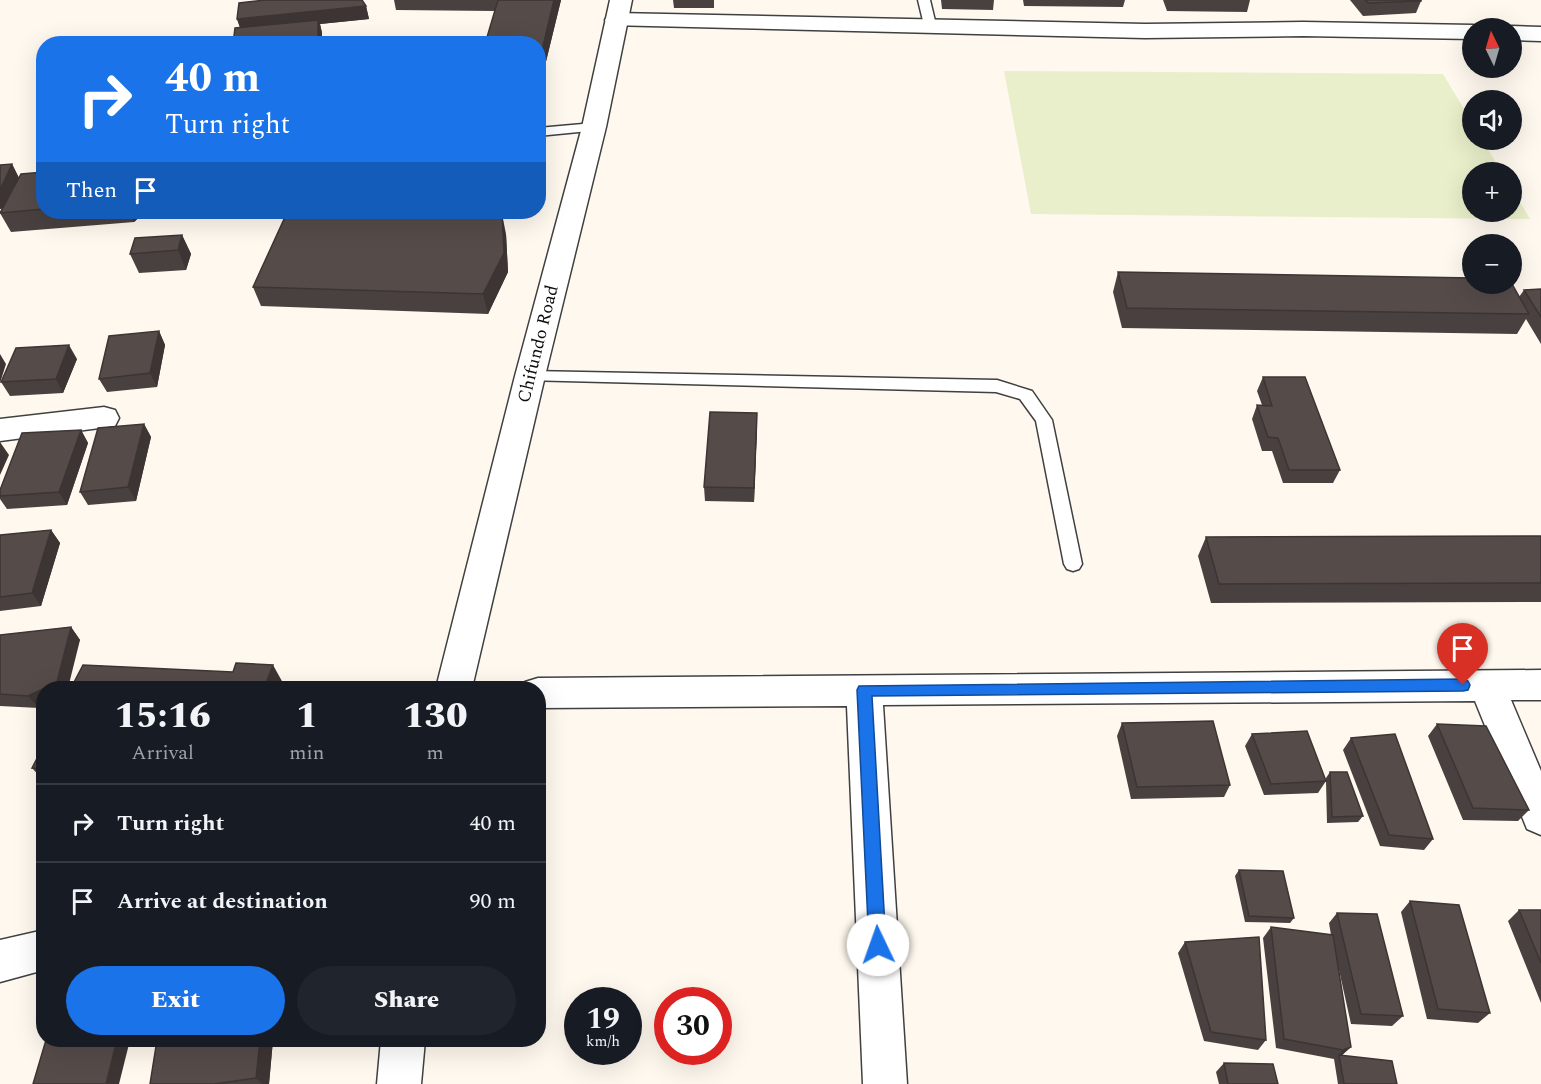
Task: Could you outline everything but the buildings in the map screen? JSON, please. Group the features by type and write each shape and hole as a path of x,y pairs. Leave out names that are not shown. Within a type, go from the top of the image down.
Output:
{"street":[{"path":"618,10 930,25 1145,31 1303,29 1462,32"},
{"name":"Chifundo Road","path":"456,681 594,127 618,10"},
{"path":"1522,33 1541,34"},
{"path":"0,430 104,418"},
{"path":"546,693 1541,684"},
{"path":"1487,685 1541,817"},
{"path":"864,690 885,1084"},
{"path":"0,961 36,952"},
{"path":"399,1084 402,1047"}],"lane":[{"path":"924,0 930,25"},
{"path":"546,131 594,127"},
{"path":"530,376 997,386 1026,395 1044,420 1073,564"}],"green space":[{"path":"1004,71 1443,74 1462,106 1462,150 1488,150 1496,162 1462,162 1462,218 1031,214"},
{"path":"1522,206 1530,219 1522,219"}],"route":[{"path":"878,945 864,690 1463,685"}]}
